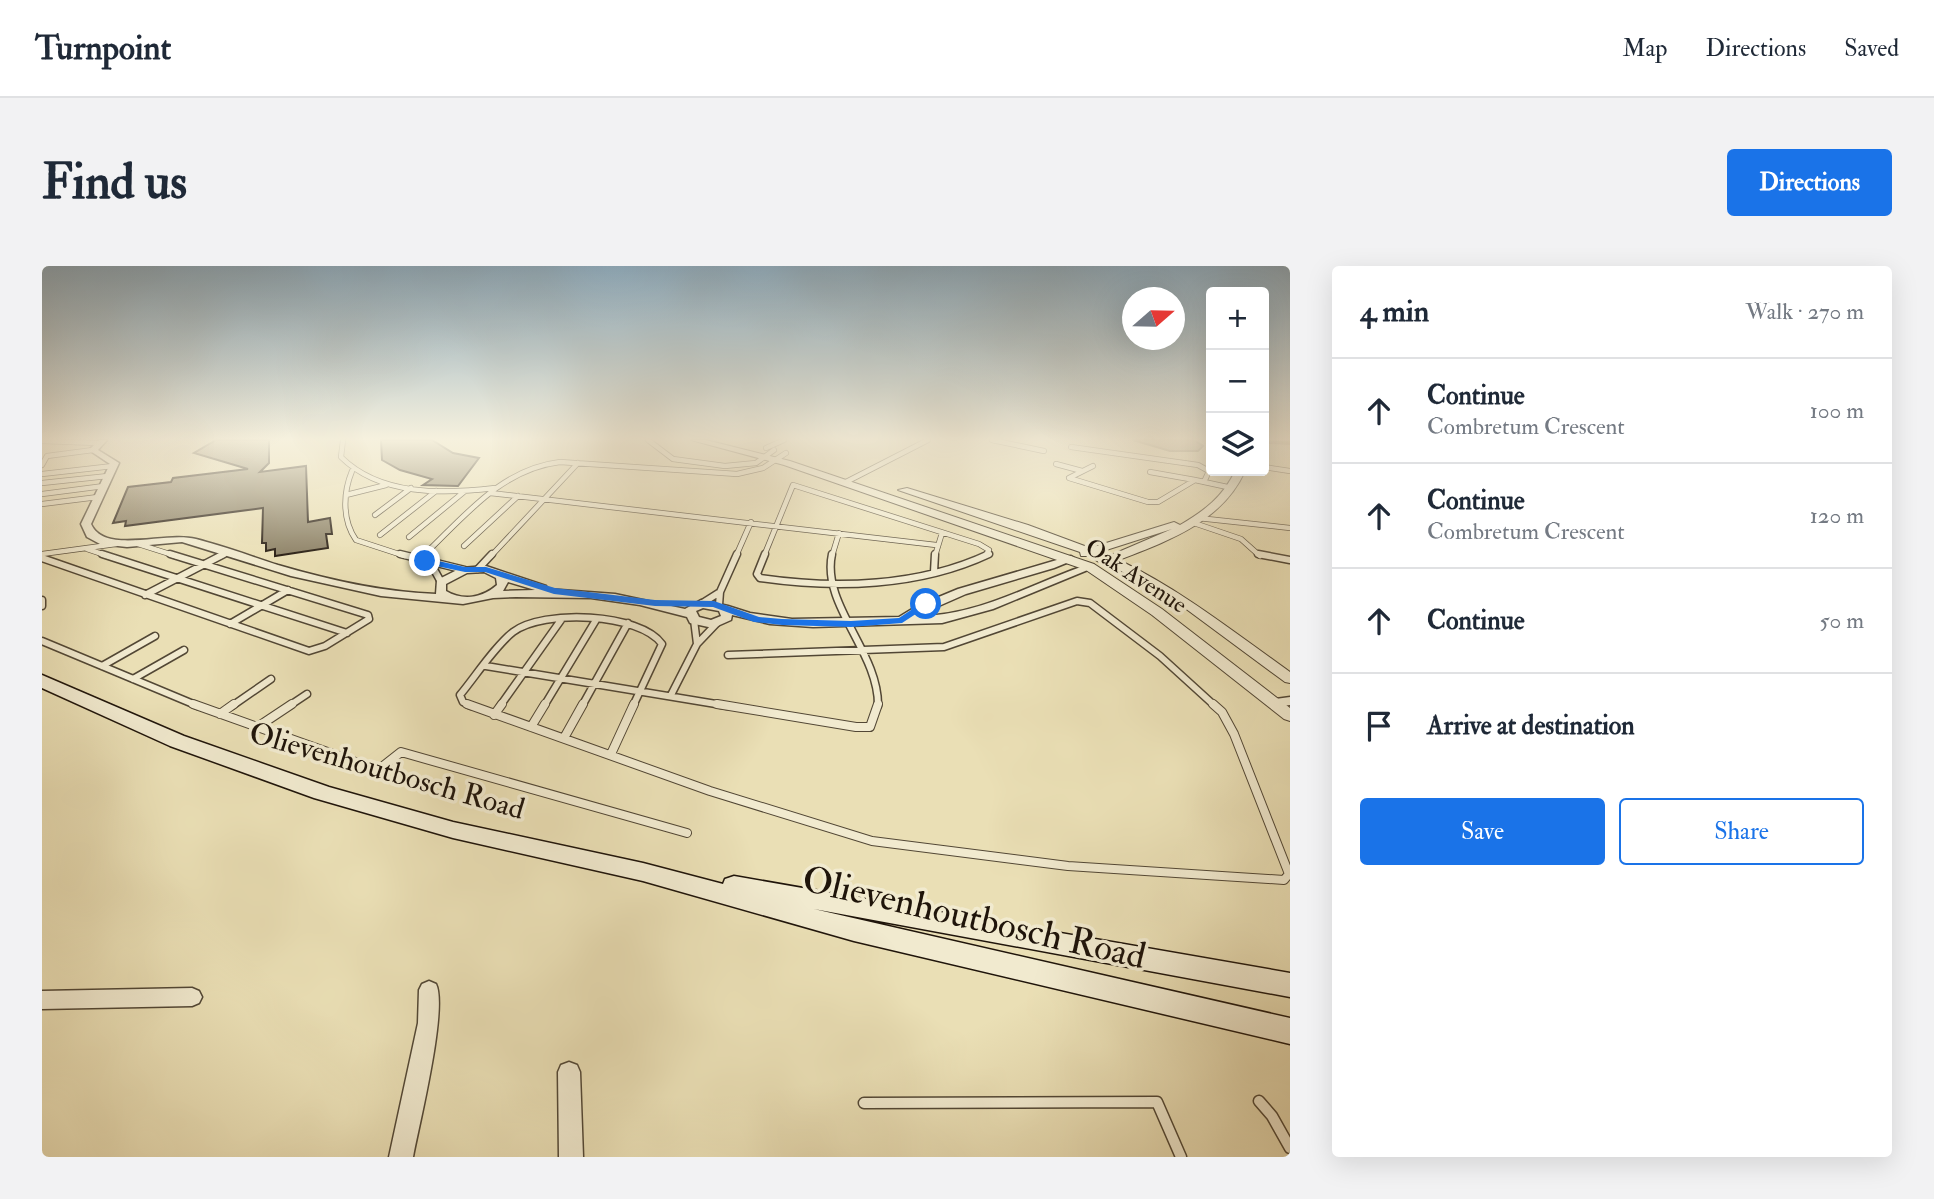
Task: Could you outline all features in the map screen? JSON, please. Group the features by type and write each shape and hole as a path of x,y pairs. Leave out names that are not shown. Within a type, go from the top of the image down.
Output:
{"main road":[{"name":"Olievenhoutbosch Road","path":"42,681 118,717"},
{"name":"Olievenhoutbosch Road","path":"42,692 118,717 322,793 453,830 643,872 854,930 1290,1031"},
{"name":"Olievenhoutbosch Road","path":"643,872 840,902 1290,985"}],"street":[{"path":"105,482 86,524 88,533 95,539 116,544 180,539 332,583 400,593 471,600 491,595 554,591"},
{"name":"Oak Avenue","path":"846,482 1090,567 1157,612 1290,716"},
{"name":"Oak Avenue","path":"877,482 968,510 1110,560 1163,588 1290,679"},
{"path":"400,593 440,584 465,570 478,569 554,591 655,603 695,611 718,623 758,620 851,624 953,617 1177,533 1216,508 1234,488 1236,482"},
{"path":"956,519 968,510"},
{"path":"902,620 926,604 952,594 1071,559 1166,526 1192,521"},
{"path":"1158,540 1142,555 1140,561 1163,588"},
{"path":"491,595 502,586 501,576"},
{"path":"440,584 447,598"},
{"path":"695,611 723,608 758,620"},
{"path":"718,623 727,617 723,608"},
{"path":"1273,703 1290,701"},
{"path":"401,1157 428,1023 429,990"},
{"path":"42,1000 192,997"},
{"path":"569,1072 571,1157"}],"lane":[{"path":"42,494 88,482"},
{"path":"347,482 349,527 356,540 431,564 465,570"},
{"path":"383,482 437,490 496,488"},
{"path":"420,559 506,482"},
{"path":"478,569 559,482"},
{"path":"1081,482 1148,502 1158,502 1192,482"},
{"path":"1204,482 1234,488"},
{"path":"346,495 390,484"},
{"path":"795,485 979,544 989,550 989,554 934,572 834,586 758,576 775,526 790,486 795,485"},
{"path":"375,515 411,488"},
{"path":"380,535 437,490"},
{"path":"409,537 466,491"},
{"path":"491,493 936,545"},
{"path":"464,546 518,496"},
{"path":"42,504 97,497"},
{"path":"1192,521 1290,528"},
{"path":"1192,521 1241,539 1262,557 1290,560"},
{"path":"697,644 695,611 720,592 751,523"},
{"path":"486,666 870,727 874,721 878,685 834,586 830,568 839,533"},
{"path":"934,572 936,545 942,533"},
{"path":"42,556 145,595 309,651 319,650 369,616 135,542"},
{"path":"42,556 116,544"},
{"path":"86,549 347,633"},
{"path":"145,595 228,552"},
{"path":"431,564 440,584"},
{"path":"230,624 288,590"},
{"path":"720,592 723,608"},
{"path":"42,600 42,606"},
{"path":"611,754 662,644 659,635 649,627 596,620 561,620 517,629 460,699 494,715 611,754 721,795 878,842 1125,872 1277,882 1287,877 1287,865 1234,734 1222,712 1097,606 1077,601 944,647 728,654"},
{"path":"494,715 522,671 561,620"},
{"path":"531,727 596,620"},
{"path":"564,738 628,623"},
{"path":"671,695 697,644 718,623"},
{"path":"102,666 155,636"},
{"path":"42,641 220,714 378,770 401,752 687,833"},
{"path":"133,679 184,650"},
{"path":"220,714 271,679"},
{"path":"256,727 306,694"},
{"path":"1259,1101 1272,1116 1290,1148"},
{"path":"864,1103 1157,1102 1181,1157"}],"building":[{"path":"171,482 307,482 308,522 330,518 332,534 326,534 328,548 275,556 275,549 266,551 266,543 262,543 263,508 125,526 126,521 113,523 128,487"},
{"path":"428,482 461,482 458,486 423,485"}],"route":[{"path":"425,561 465,570 486,569 554,591 614,596 655,603 714,604 758,620 851,624 902,620 926,604"}]}
